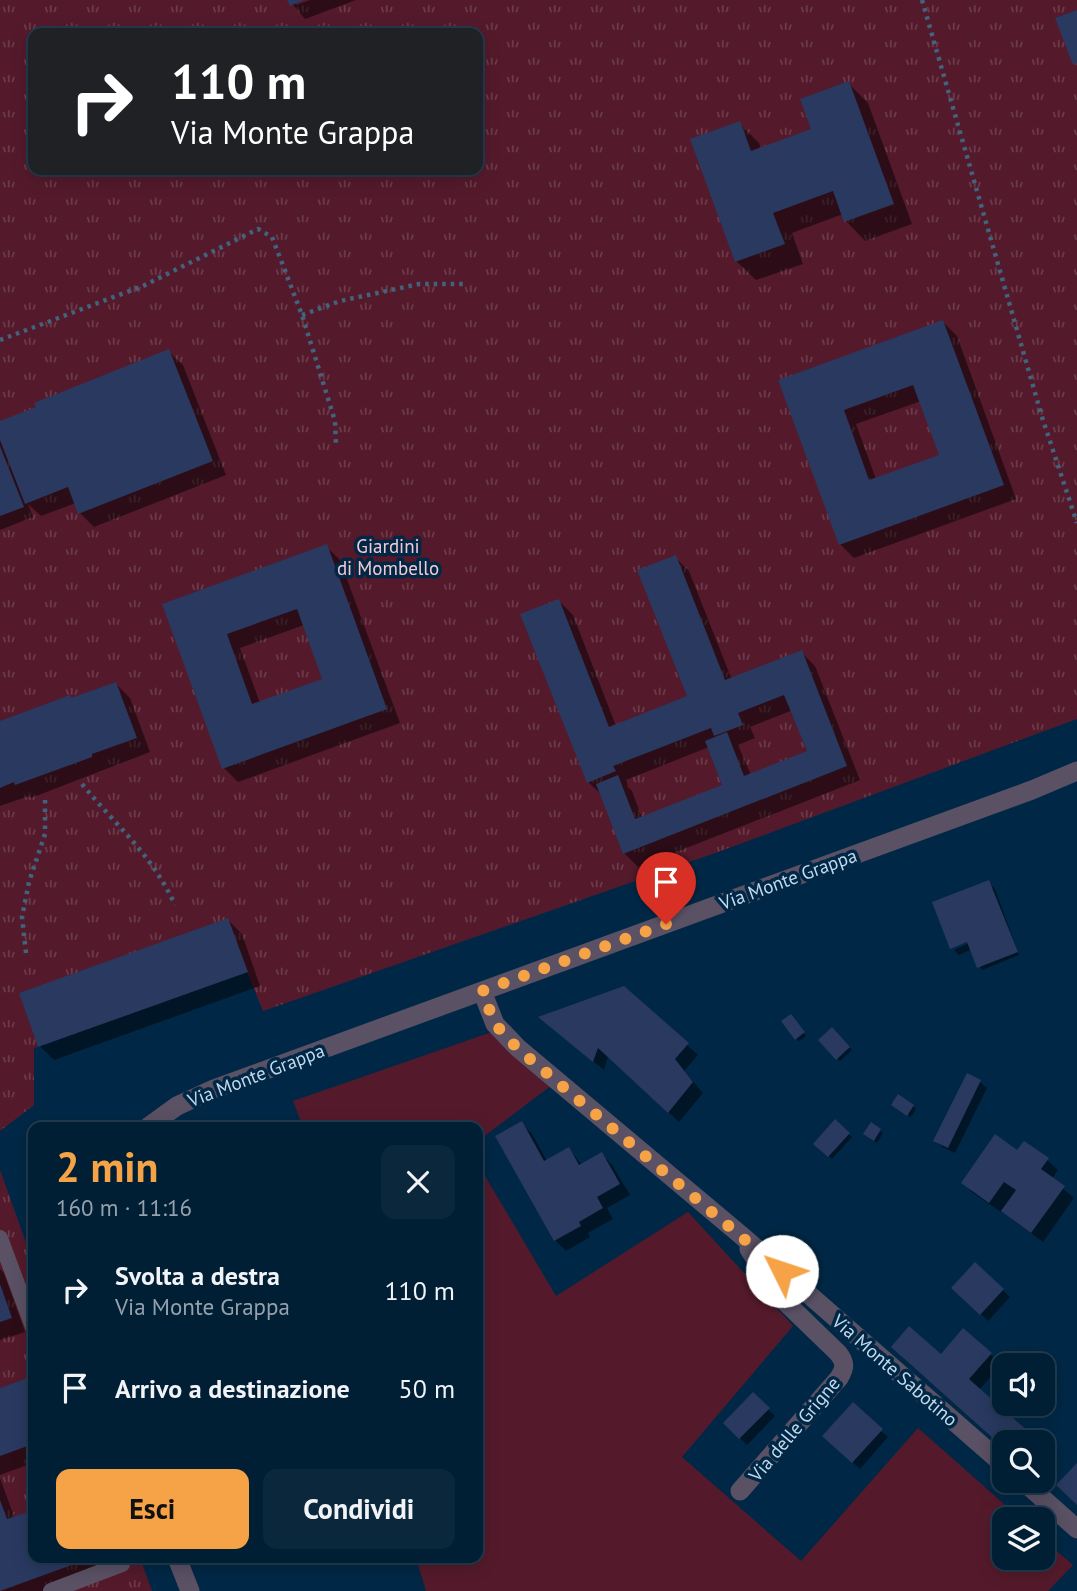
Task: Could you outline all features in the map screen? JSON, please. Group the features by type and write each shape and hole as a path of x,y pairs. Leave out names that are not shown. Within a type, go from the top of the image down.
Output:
{"street":[{"name":"Via Monte Grappa","path":"155,1122 177,1106 204,1093 1032,790 1077,771"},
{"name":"Via Monte Sabotino","path":"482,991 495,1024 510,1041 742,1236 992,1455"},
{"name":"Via delle Grigne","path":"740,1491 839,1378 845,1367 845,1362 838,1353 777,1294 742,1236"},
{"path":"1037,1493 1077,1529"},
{"path":"179,1563 190,1591"}],"lane":[{"path":"0,1238 28,1313"},
{"path":"51,1591 122,1563"}],"path":[{"path":"922,0 1042,417 1077,523"},
{"path":"0,340 143,286 258,229 272,237 302,316 335,421 336,445"},
{"path":"302,316 340,301 419,284 464,284"},
{"path":"82,783 104,811 136,842 163,880 174,905"},
{"path":"26,953 22,917 29,882 45,834 45,798"}],"green space":[{"name":"Giardini di Mombello","path":"0,0 1077,0 1077,719 718,852 263,1011 247,972 34,1048 34,1105 0,1131"},
{"path":"492,1032 552,1085 483,1137 483,1122 301,1122 293,1101"},
{"path":"0,1170 28,1248 28,1563 142,1563 152,1591 0,1591"},
{"path":"483,1172 556,1296 688,1212 793,1326 682,1457 801,1561 918,1428 1007,1507 992,1507 992,1570 1055,1570 1055,1549 1073,1565 1048,1591 426,1591 418,1563 483,1563"}],"building":[{"path":"287,0 304,0 290,6"},
{"path":"1077,10 1077,63 1073,65 1055,18"},
{"path":"849,81 894,204 844,222 833,191 773,213 785,244 735,262 690,139 740,121 751,151 811,129 800,99"},
{"path":"943,320 1004,485 839,545 778,380","holes":["913,385 939,455 869,480 844,410"]},
{"path":"169,349 213,461 78,514 68,487 25,504 0,440 0,421 36,407 34,403"},
{"path":"0,446 24,507 0,516"},
{"path":"327,544 387,709 222,769 162,604","holes":["297,609 322,679 252,704 227,634"]},
{"path":"676,555 725,680 802,650 847,766 623,854 596,784 618,775 635,819 722,785 705,741 727,732 744,776 807,751 784,695 738,713 743,725 714,736 711,728 613,766 616,771 587,783 520,614 559,599 609,727 687,696 637,570"},
{"path":"116,682 137,738 92,754 92,757 0,788 0,721 70,695 71,698"},
{"path":"989,880 1018,952 977,968 967,942 950,949 932,902"},
{"path":"228,918 248,972 38,1047 19,993"},
{"path":"624,986 689,1043 675,1059 693,1082 668,1113 598,1048 593,1062 538,1017"},
{"path":"791,1014 805,1032 795,1040 781,1021"},
{"path":"832,1027 850,1047 836,1060 818,1040"},
{"path":"967,1073 981,1080 948,1148 933,1141"},
{"path":"898,1094 914,1105 907,1116 891,1105"},
{"path":"835,1119 850,1133 828,1157 813,1144"},
{"path":"522,1121 544,1161 569,1147 579,1165 602,1152 620,1184 597,1197 603,1208 579,1222 581,1226 554,1241 495,1136"},
{"path":"871,1122 881,1129 874,1141 863,1134"},
{"path":"995,1134 1017,1150 1024,1141 1049,1158 1041,1169 1065,1186 1031,1233 1001,1211 1016,1190 1004,1182 989,1203 961,1183"},
{"path":"975,1262 1004,1289 980,1315 951,1288"},
{"path":"0,1284 12,1318 0,1322"},
{"path":"909,1326 941,1354 963,1328 992,1353 969,1379 992,1399 992,1416 1011,1416 1027,1430 992,1430 992,1437 891,1347"},
{"path":"28,1378 28,1446 0,1456 0,1388"},
{"path":"753,1392 770,1408 739,1439 723,1423"},
{"path":"853,1402 883,1429 852,1463 822,1436"},
{"path":"1077,1463 1077,1505 1056,1485"},
{"path":"0,1500 7,1519 28,1512 28,1563 77,1563 0,1591"}],"route":[{"path":"666,924 482,991 495,1024 517,1048 782,1271"}]}
